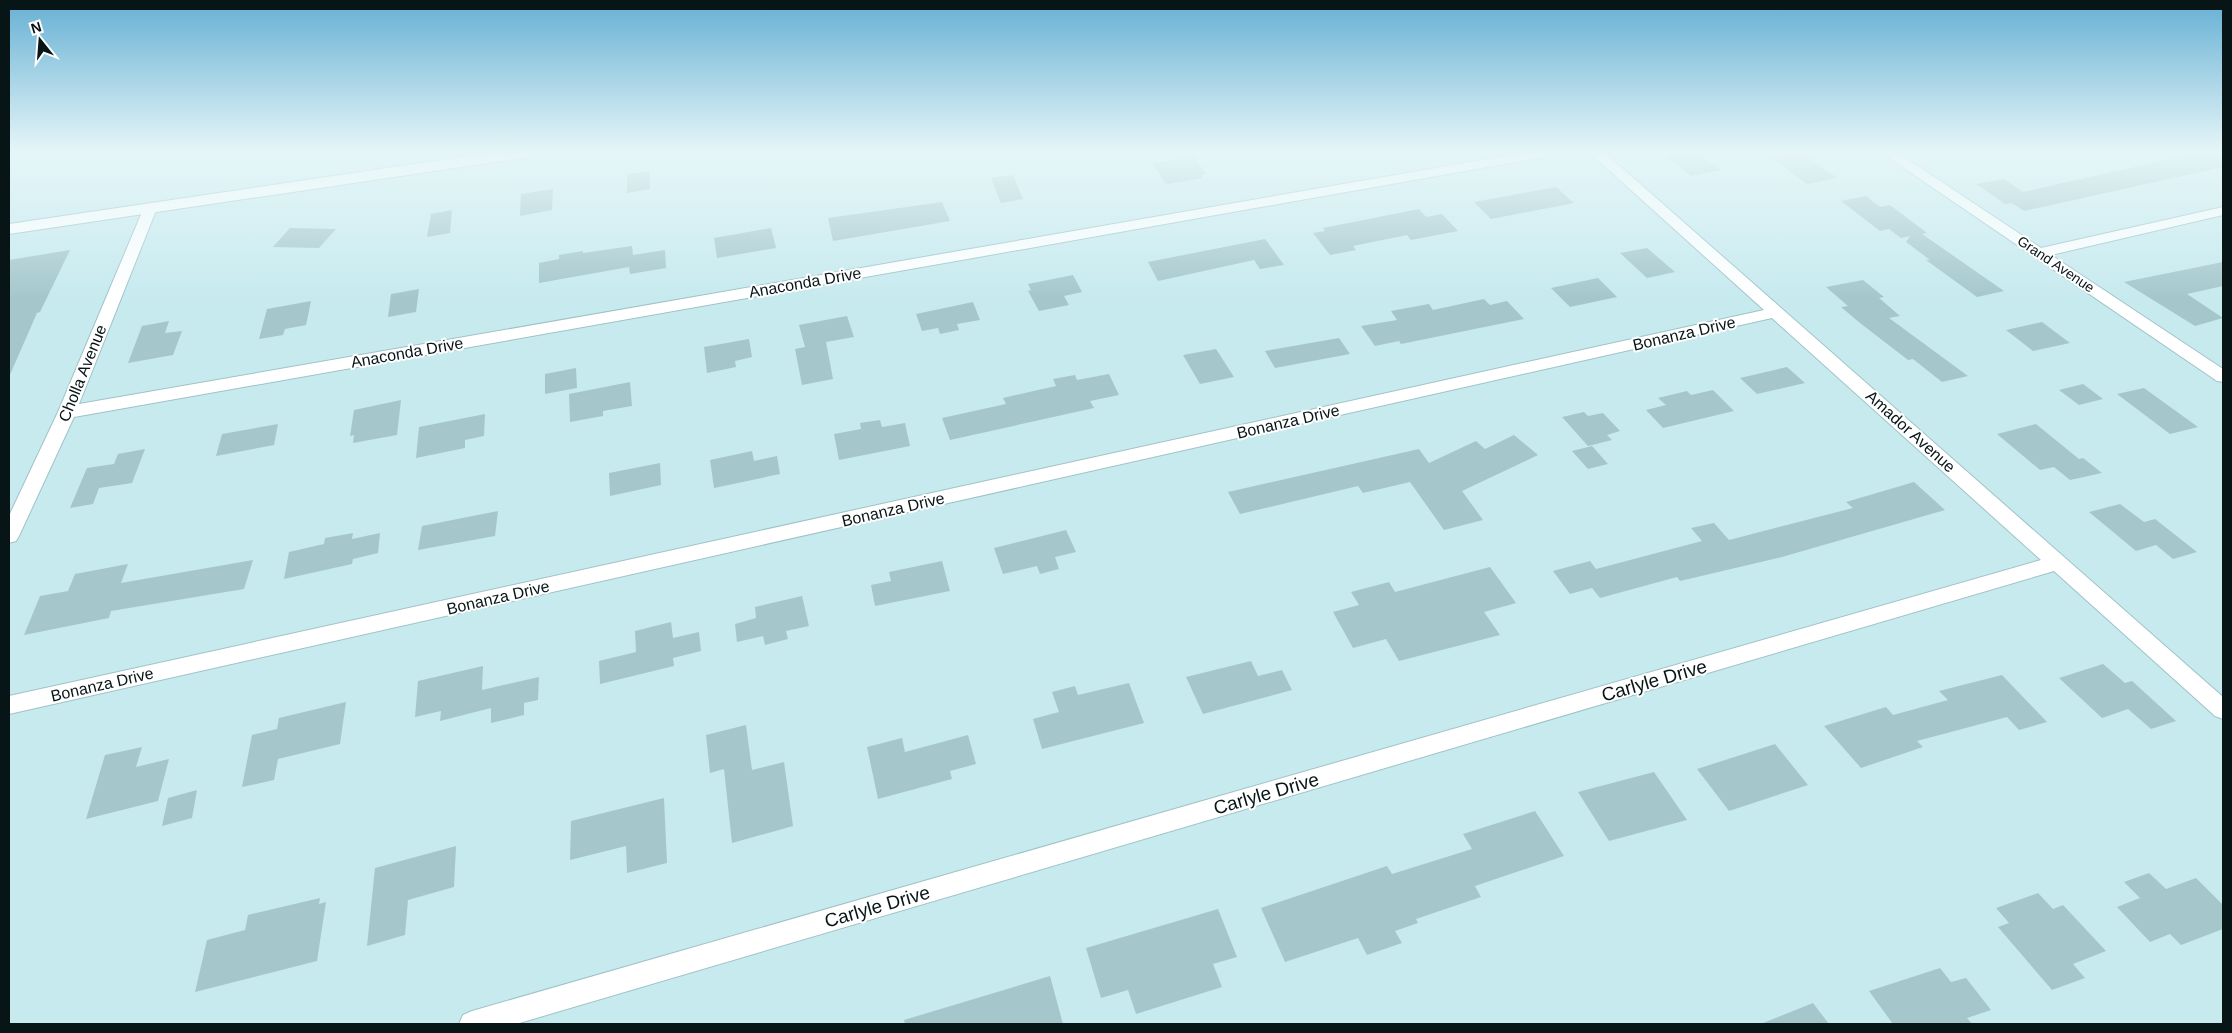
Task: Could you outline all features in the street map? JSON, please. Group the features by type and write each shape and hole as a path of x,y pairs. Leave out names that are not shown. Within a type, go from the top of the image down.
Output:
{"street":[{"path":"9,229 196,201"},
{"name":"Anaconda Drive","path":"67,412 1269,201"},
{"name":"Amador Avenue","path":"1652,201 2223,710"},
{"name":"Grand Avenue","path":"1962,201 2223,377"},
{"name":"Cholla Avenue","path":"9,536 67,412 150,208"},
{"path":"2040,253 2223,211"},
{"name":"Bonanza Drive","path":"9,705 1777,312"},
{"name":"Carlyle Drive","path":"472,1024 2059,562"}],"building":[{"path":"521,201 552,201 552,210 520,216"},
{"path":"1572,201 1574,203 1491,219 1474,202"},
{"path":"1841,201 1873,201 1880,207 1890,205 1927,233 1922,234 2004,291 1977,297 1926,260 1930,260 1906,242 1910,236 1901,238 1889,229 1880,231"},
{"path":"2001,201 2068,201 2024,211 2012,203 2005,204"},
{"path":"942,202 950,221 833,241 828,218"},
{"path":"1419,209 1426,217 1442,214 1458,231 1411,240 1407,235 1353,246 1356,250 1330,255 1313,233 1325,231 1323,228"},
{"path":"452,210 450,233 427,237 431,214"},
{"path":"290,228 336,229 319,248 273,247"},
{"path":"771,228 776,248 717,258 714,238"},
{"path":"1265,239 1284,265 1260,269 1254,260 1158,281 1148,262"},
{"path":"632,246 633,255 665,250 666,268 630,274 629,267 539,283 539,263 559,259 559,255"},
{"path":"1647,248 1675,272 1647,278 1620,253"},
{"path":"70,250 40,312 37,313 9,377 9,260"},
{"path":"2223,262 2223,286 2187,294 2223,318 2195,326 2124,282"},
{"path":"1073,275 1082,292 1064,296 1069,305 1039,311 1028,291 1031,290 1028,284"},
{"path":"1598,278 1617,297 1570,307 1551,288"},
{"path":"1863,280 1884,297 1879,298 1900,316 1889,318 1968,376 1942,382 1913,359 1908,360 1860,323 1841,307 1848,306 1826,287"},
{"path":"419,289 416,312 388,317 391,294"},
{"path":"1484,299 1490,305 1507,301 1524,319 1401,344 1399,341 1375,346 1361,326 1397,320 1391,311 1429,304 1433,310"},
{"path":"311,301 306,325 285,329 283,335 259,339 267,309"},
{"path":"973,302 980,320 957,324 959,330 940,334 938,328 922,331 916,314"},
{"path":"847,316 854,337 826,342 833,379 802,385 795,349 805,347 799,325"},
{"path":"169,321 165,333 182,331 173,355 128,363 142,326"},
{"path":"2042,322 2070,343 2033,351 2006,330"},
{"path":"1339,338 1350,354 1275,368 1265,351"},
{"path":"749,339 752,357 735,361 736,367 707,373 704,347"},
{"path":"1216,349 1234,377 1200,384 1183,355"},
{"path":"1787,367 1805,383 1757,394 1740,378"},
{"path":"576,368 577,388 545,394 545,374"},
{"path":"1109,374 1119,395 1090,401 1094,408 950,440 942,418 1006,404 1003,398 1056,386 1053,379 1075,375 1077,380"},
{"path":"630,382 632,406 603,411 603,416 570,422 569,394"},
{"path":"2083,384 2103,399 2079,405 2059,390"},
{"path":"2144,388 2198,427 2170,434 2117,394"},
{"path":"1713,390 1734,411 1663,428 1646,410 1666,405 1658,398 1687,391 1691,395"},
{"path":"401,400 397,435 353,443 354,435 350,436 354,410"},
{"path":"1584,412 1588,416 1603,413 1620,431 1607,435 1612,440 1588,446 1562,417"},
{"path":"485,414 484,436 465,440 465,448 416,458 419,427"},
{"path":"880,420 882,427 905,423 910,446 839,460 834,434 861,429 860,423"},
{"path":"278,424 274,445 216,456 222,434"},
{"path":"2036,424 2079,459 2083,458 2102,473 2070,480 2054,467 2040,470 1997,434"},
{"path":"1514,435 1538,455 1462,491 1483,520 1444,530 1410,482 1363,493 1358,486 1240,514 1228,492 1419,449 1429,463 1476,441 1485,449"},
{"path":"1592,446 1608,464 1588,469 1572,451"},
{"path":"145,449 132,483 99,488 93,504 70,508 87,468 114,464 118,454"},
{"path":"752,451 754,461 777,456 780,474 714,488 710,460"},
{"path":"660,463 661,485 610,496 609,473"},
{"path":"1914,482 1945,510 1782,557 1680,581 1677,577 1600,598 1592,588 1570,594 1553,571 1590,561 1596,569 1702,541 1691,528 1714,523 1729,540 1853,508 1846,502"},
{"path":"2120,504 2144,522 2155,519 2197,552 2173,559 2156,545 2136,551 2089,512"},
{"path":"498,511 495,536 418,550 422,526"},
{"path":"1066,530 1076,552 1055,557 1059,569 1040,574 1037,566 1003,574 994,548"},
{"path":"353,533 352,539 380,533 378,553 353,559 352,564 284,579 289,552 324,544 325,538"},
{"path":"253,560 244,589 111,611 109,618 24,635 40,596 68,591 75,574 128,564 121,583"},
{"path":"942,561 950,591 875,606 871,585 891,581 889,572"},
{"path":"1490,567 1516,603 1484,612 1500,635 1399,661 1386,639 1353,648 1333,612 1359,605 1351,592 1389,582 1395,592"},
{"path":"802,596 809,626 786,631 788,639 765,645 763,636 737,642 735,624 756,618 755,607"},
{"path":"671,622 673,638 699,632 701,651 673,658 674,666 600,684 599,661 636,652 635,631"},
{"path":"1251,661 1258,676 1282,670 1292,690 1203,714 1186,677"},
{"path":"2103,664 2125,683 2132,681 2176,721 2151,729 2128,709 2102,718 2059,678"},
{"path":"483,666 482,690 539,677 538,700 524,703 524,715 491,723 491,708 440,721 441,711 415,717 418,681"},
{"path":"2002,675 2047,722 2019,730 2007,717 1917,741 1923,747 1861,768 1824,726 1886,707 1893,715 1948,700 1939,691"},
{"path":"1129,683 1144,723 1042,749 1033,719 1059,712 1052,692 1075,686 1078,695"},
{"path":"346,702 340,744 278,759 274,780 242,787 252,735 277,729 279,718"},
{"path":"746,725 752,770 784,762 793,826 732,843 724,769 710,773 706,735"},
{"path":"968,735 976,764 950,771 952,779 878,799 867,747 902,738 905,752"},
{"path":"1775,744 1808,785 1729,811 1697,769"},
{"path":"142,747 136,767 169,759 158,801 86,819 105,755"},
{"path":"1654,772 1687,820 1609,841 1578,792"},
{"path":"197,790 192,818 162,826 168,798"},
{"path":"664,798 667,863 627,873 626,846 570,860 571,821"},
{"path":"1535,811 1564,856 1475,886 1481,897 1416,919 1418,923 1395,931 1402,943 1367,955 1358,938 1285,962 1261,908 1387,866 1392,874 1472,849 1463,834"},
{"path":"456,846 454,887 408,900 405,935 367,946 375,868"},
{"path":"2149,873 2166,889 2196,878 2223,905 2223,929 2181,945 2170,934 2150,942 2117,907 2140,898 2124,882"},
{"path":"2038,893 2053,909 2063,905 2106,951 2073,964 2085,978 2052,990 1998,927 2009,923 1996,908"},
{"path":"320,898 319,904 326,902 317,961 195,992 207,940 245,930 248,915"},
{"path":"1218,909 1237,957 1213,964 1222,987 1136,1014 1128,990 1101,998 1086,948"},
{"path":"1940,968 1951,982 1966,978 1991,1010 1967,1018 1972,1024 1893,1024 1869,991"},
{"path":"1050,976 1063,1024 905,1024 904,1020"},
{"path":"1813,1003 1829,1024 1763,1024 1763,1023"}]}
